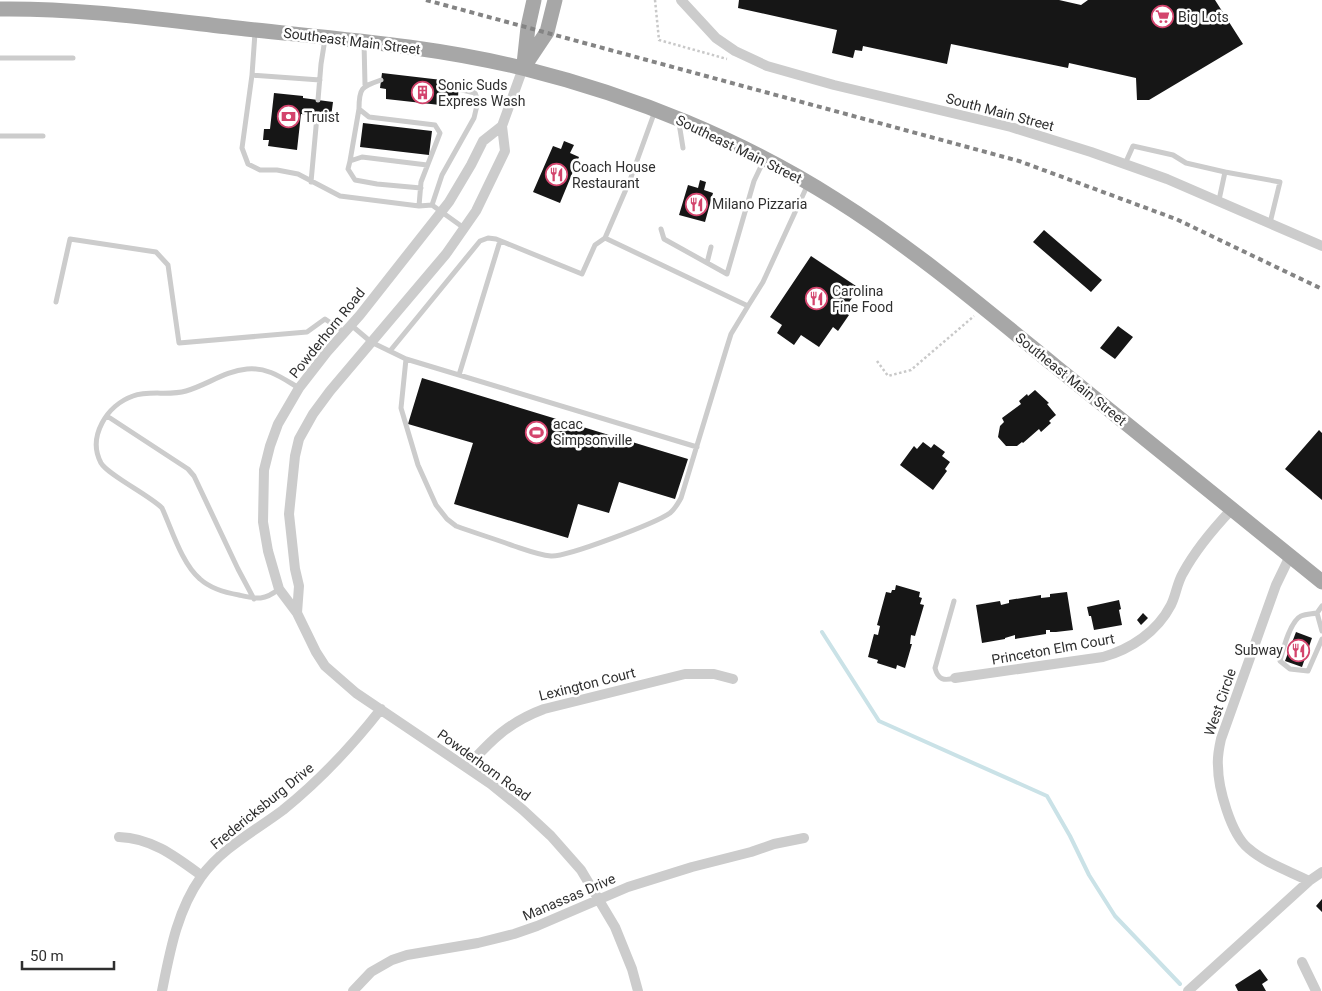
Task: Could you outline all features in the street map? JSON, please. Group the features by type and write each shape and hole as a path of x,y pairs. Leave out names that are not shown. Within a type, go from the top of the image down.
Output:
{"main road":[{"path":"523,68 528,27 534,0"},
{"path":"523,68 547,32 555,0"},
{"name":"Southeast Main Street","path":"0,9 92,12 435,51 523,68 573,82 655,110 717,136 808,183 884,231 984,308 1322,582"}],"street":[{"name":"South Main Street","path":"681,0 716,38 735,51 767,66 834,85 1011,127 1167,179 1322,246"},
{"path":"297,614 299,586 295,568 290,514 292,475 299,439 313,414 330,391 446,254 476,211 505,151 502,126 523,68"},
{"name":"Powderhorn Road","path":"502,126 483,141 467,173 441,212 299,388 278,424 270,446 264,470 263,522 268,551 279,589 297,614 325,666 356,693 467,767 523,810 551,836 581,870 615,926 638,991"},
{"name":"Princeton Elm Court","path":"955,678 1103,657 1120,652 1133,645 1146,636 1165,616 1172,604 1182,575 1192,557 1205,539 1232,509"},
{"name":"West Circle","path":"1290,556 1276,585 1221,739 1218,765 1221,789 1235,831 1243,844 1254,853 1309,881"},
{"name":"Lexington Court","path":"467,767 484,748 509,726 525,716 544,709 685,674 714,674 733,679"},
{"name":"Fredericksburg Drive","path":"162,991 173,940 184,905 202,876 236,842 308,789 366,728 381,709"},
{"path":"119,836 142,840 160,847 202,876"},
{"name":"Manassas Drive","path":"353,991 371,972 392,960 407,955 478,943 514,934 628,887 692,866 804,838"},
{"path":"1188,991 1309,881 1322,872"},
{"path":"1302,962 1316,991"}],"lane":[{"path":"256,30 242,148 248,164 260,170 276,170 298,174 340,196 419,206 432,205 464,228"},
{"path":"318,100 325,37"},
{"path":"364,42 365,85 359,95 359,109 348,169 355,180 420,188"},
{"path":"0,58 73,58"},
{"path":"252,75 320,80"},
{"path":"365,85 381,80"},
{"path":"432,205 442,175 474,118 478,101 475,93 458,88"},
{"path":"359,109 369,117 435,125 440,133 420,188 419,206"},
{"path":"390,350 480,241 488,238 500,241 582,274 595,245 605,238 630,180 655,110"},
{"path":"312,182 317,116"},
{"path":"679,120 683,148"},
{"path":"0,136 43,136"},
{"path":"1124,164 1133,146 1173,154 1186,163 1280,182 1270,223"},
{"path":"350,161 362,158 427,165"},
{"path":"662,229 664,239 727,274 754,181 764,159"},
{"path":"1219,200 1225,172"},
{"path":"406,360 401,408 418,465 436,505 447,519 456,526 535,552 550,556 560,556 592,546 669,514 682,498 731,334 763,282 808,183"},
{"path":"605,238 748,306"},
{"path":"56,302 70,239 156,252 168,265 178,343 307,332 324,319 390,350 406,360 697,447"},
{"path":"459,376 500,241"},
{"path":"707,263 711,248"},
{"path":"279,589 268,598 254,599 227,593 202,581 190,569 162,508 155,501 109,471 102,464 95,446 100,426 114,406 134,396 184,392 206,384 227,373 248,368 272,372 299,388"},
{"path":"107,416 188,469 194,476 254,599"},
{"path":"954,601 935,668 940,679 955,678"},
{"path":"1322,606 1317,613 1302,615 1295,621 1280,661 1290,669 1308,671 1322,639"},
{"path":"1317,613 1322,631"}],"path":[{"path":"655,0 659,40 728,60"},
{"path":"877,361 888,376 911,370 984,308"}],"building":[{"path":"739,0 1059,0 1081,5 1088,0 1215,0 1243,44 1149,100 1137,100 1136,78 1069,63 1068,68 951,44 947,64 863,46 862,51 855,50 853,58 832,53 837,30 738,8"},
{"name":"Sonic Suds Express Wash","path":"382,73 459,82 458,97 451,96 449,106 386,99 386,89 380,88"},
{"path":"274,93 333,102 331,117 301,114 297,150 268,146 269,140 263,140 264,129 270,129"},
{"path":"363,123 432,131 429,155 360,147"},
{"name":"Coach House Restaurant","path":"564,141 574,145 570,153 579,157 560,203 533,192 553,146 561,149"},
{"name":"Milano Pizzaria","path":"700,180 706,182 704,190 713,193 705,222 679,215 688,185 698,188"},
{"path":"1044,230 1102,280 1091,292 1033,242"},
{"name":"Carolina Fine Food","path":"811,256 859,288 843,311 849,315 838,331 833,327 819,347 801,335 794,345 777,333 782,325 770,317"},
{"path":"1118,326 1133,337 1115,359 1100,348"},
{"path":"422,378 688,459 675,499 619,482 609,513 578,504 568,538 454,504 473,443 408,424"},
{"path":"1035,390 1049,403 1047,404 1056,415 1049,421 1051,423 1041,432 1039,429 1017,446 1006,446 998,437 1000,426 1004,422 1002,418 1021,404 1019,401 1027,394 1028,396"},
{"path":"1319,430 1322,433 1322,500 1285,469"},
{"path":"923,442 931,448 934,444 945,452 942,456 950,462 945,469 947,471 933,490 900,465 914,446 917,449"},
{"path":"896,585 920,592 919,597 922,598 920,604 924,605 915,636 911,635 910,644 912,644 905,668 897,665 896,669 877,663 878,660 868,657 874,634 878,635 880,626 877,625 886,592 891,593 892,590 895,590"},
{"path":"1067,592 1073,630 1050,632 1050,630 1046,630 1046,634 1015,639 1015,635 1005,639 982,643 976,605 1000,601 1001,605 1009,603 1009,600 1041,595 1041,598 1050,597 1050,594"},
{"path":"1119,600 1122,625 1094,630 1087,607"},
{"path":"1143,613 1148,618 1141,625 1137,620"},
{"name":"Subway","path":"1296,632 1312,638 1302,667 1285,661"},
{"path":"1322,899 1322,912 1316,906"},
{"path":"1260,969 1268,980 1262,984 1266,991 1238,991 1235,985"}],"waterway":[{"path":"822,632 879,721 1047,796 1070,836 1089,875 1115,916 1180,984"}],"railway":[{"path":"426,0 1019,161 1176,219 1322,289"}],"place":[{"name":"Big Lots","path":"1162,17"},
{"name":"Sonic Suds Express Wash","path":"422,93"},
{"name":"Truist","path":"288,117"},
{"name":"Coach House Restaurant","path":"556,175"},
{"name":"Milano Pizzaria","path":"696,204"},
{"name":"Carolina Fine Food","path":"816,299"},
{"name":"acac Simpsonville","path":"537,432"},
{"name":"Subway","path":"1299,650"}]}
